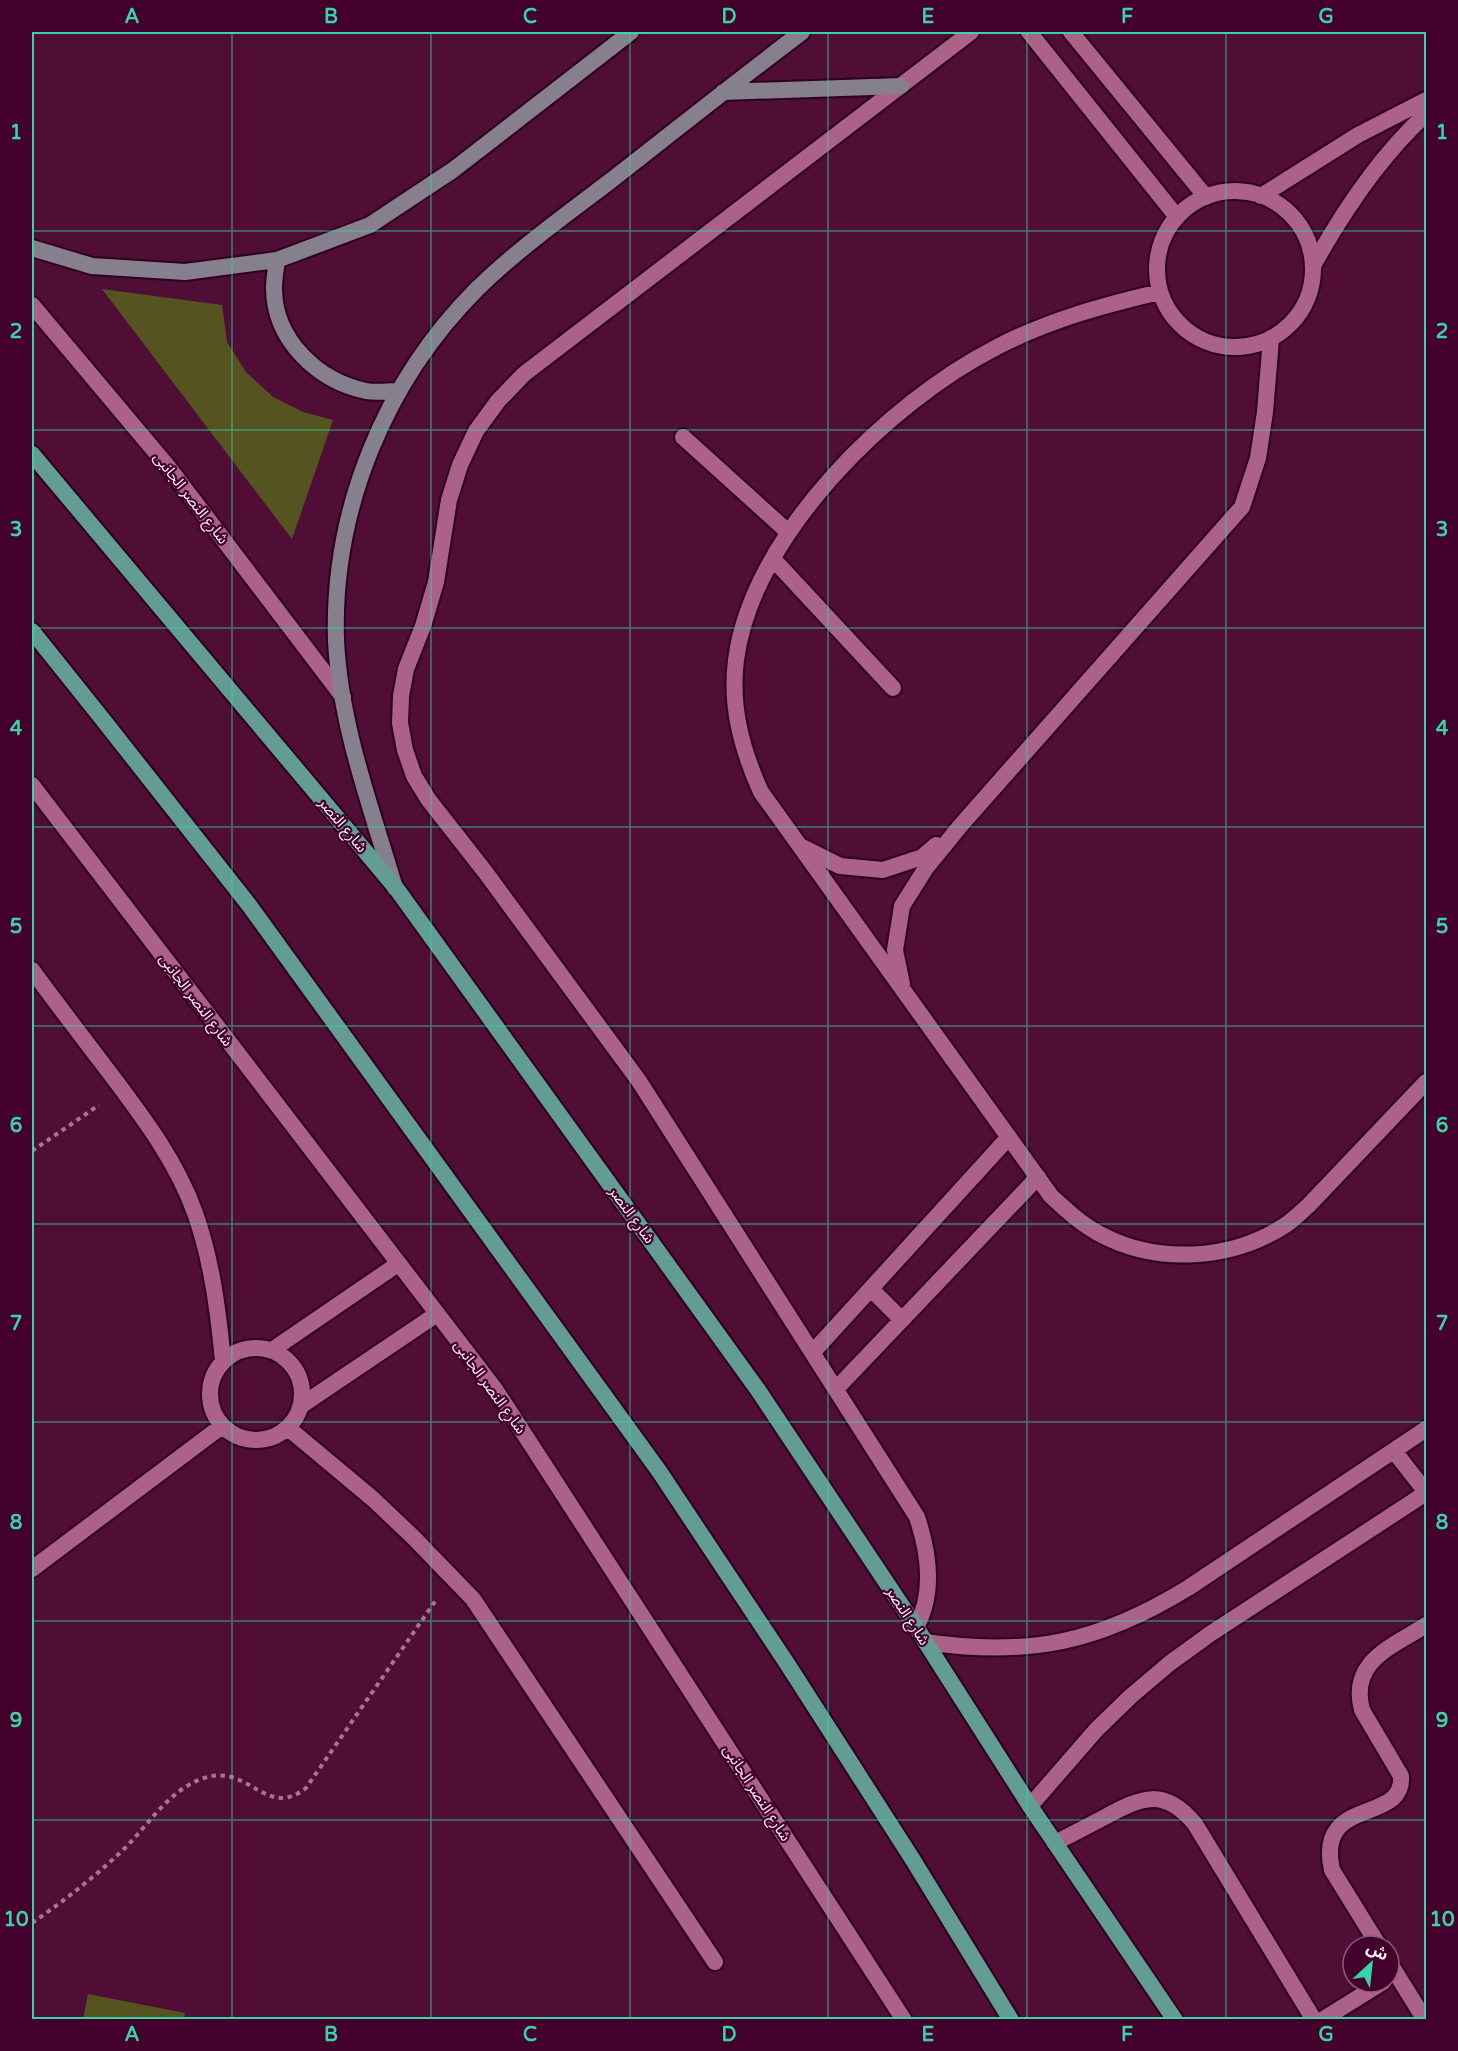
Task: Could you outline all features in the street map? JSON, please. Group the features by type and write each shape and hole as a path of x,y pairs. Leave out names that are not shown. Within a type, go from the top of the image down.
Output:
{"main road":[{"path":"32,248 92,266 185,272 277,260 370,225 453,170 631,32"},
{"path":"396,888 348,728 336,641 337,598 350,512 362,470 378,430 398,391 422,354 448,320 478,288 548,229 802,32"},
{"path":"723,92 901,86"},
{"path":"277,260 274,289 279,319 293,345 314,368 339,383 368,391 398,391"},
{"name":"شارع النصر","path":"32,454 396,888 758,1390 916,1627 1030,1806 1175,2019"},
{"path":"32,631 249,905 659,1471 788,1665 913,1860 1011,2019"}],"street":[{"path":"916,1627 921,1618 927,1593 929,1567 920,1526 904,1495 639,1081 486,873 428,800 414,776 405,750 400,723 401,696 406,669 423,626 436,582 449,500 460,465 477,431 498,401 524,374 971,32"},
{"path":"1029,32 1177,216"},
{"path":"1071,32 1206,197"},
{"path":"1261,196 1358,135 1426,100"},
{"path":"1314,264 1359,191 1385,157 1426,114"},
{"path":"1239,191 1261,196 1281,206 1298,222 1309,242 1314,264 1312,287 1304,308 1290,326 1271,339 1250,347 1227,347 1205,341 1185,330 1170,312 1160,292 1157,272 1158,252 1166,233 1177,216 1194,202 1206,197 1239,191"},
{"path":"1160,292 1096,307 1045,325 997,347 951,374 908,405 868,440 833,477 788,532 755,591 742,626 736,661 734,695 738,729 747,761 761,792 1051,1196 1073,1216 1098,1233 1125,1245 1155,1253 1185,1255 1212,1253 1239,1247 1264,1237 1287,1224 1308,1206 1426,1082"},
{"name":"شارع النصر الجانبى","path":"32,305 169,468 343,697"},
{"path":"905,994 895,950 902,906 926,868 961,825 1242,507 1258,458 1265,412 1271,339"},
{"path":"683,437 788,532"},
{"path":"774,560 893,688"},
{"name":"شارع النصر الجانبى","path":"32,785 501,1399 904,2019"},
{"path":"801,847 840,866 883,870 921,857 961,825"},
{"path":"32,970 146,1121 173,1164 194,1210 209,1258 218,1308 223,1361"},
{"path":"813,1353 1009,1137"},
{"path":"836,1389 1038,1178"},
{"path":"272,1350 398,1264"},
{"path":"871,1289 902,1320"},
{"path":"302,1405 436,1314"},
{"path":"255,1347 272,1350 287,1358 297,1372 303,1389 302,1405 297,1418 278,1435 255,1440 243,1438 222,1426 215,1414 210,1401 210,1386 214,1372 223,1361 237,1351 255,1347"},
{"path":"32,1569 222,1426"},
{"path":"288,1428 373,1499 473,1599 715,1962"},
{"path":"925,1642 964,1648 1044,1645 1082,1637 1119,1625 1155,1608 1188,1588 1426,1429"},
{"path":"1030,1806 1096,1730 1131,1696 1170,1664 1210,1634 1426,1493 1394,1450"},
{"path":"1372,1934 1332,1870 1329,1842 1335,1829 1345,1821 1387,1802 1399,1792 1402,1784 1401,1776 1362,1710 1359,1686 1362,1674 1369,1664 1426,1625"},
{"path":"1055,1843 1129,1804 1147,1799 1168,1801 1184,1810 1195,1824 1314,2019"},
{"path":"1401,1989 1425,2019"},
{"path":"1322,2019 1359,1994"}],"path":[{"path":"32,1152 122,1089"},
{"path":"32,1923 75,1893 125,1847 165,1804 187,1786 205,1778 223,1775 242,1779 267,1796 277,1799 288,1798 306,1788 452,1576"}],"shaded area":[{"path":"102,289 222,305 227,342 246,372 273,397 303,412 333,420 292,539"},
{"path":"88,1994 185,2013 184,2019 83,2019"}]}
